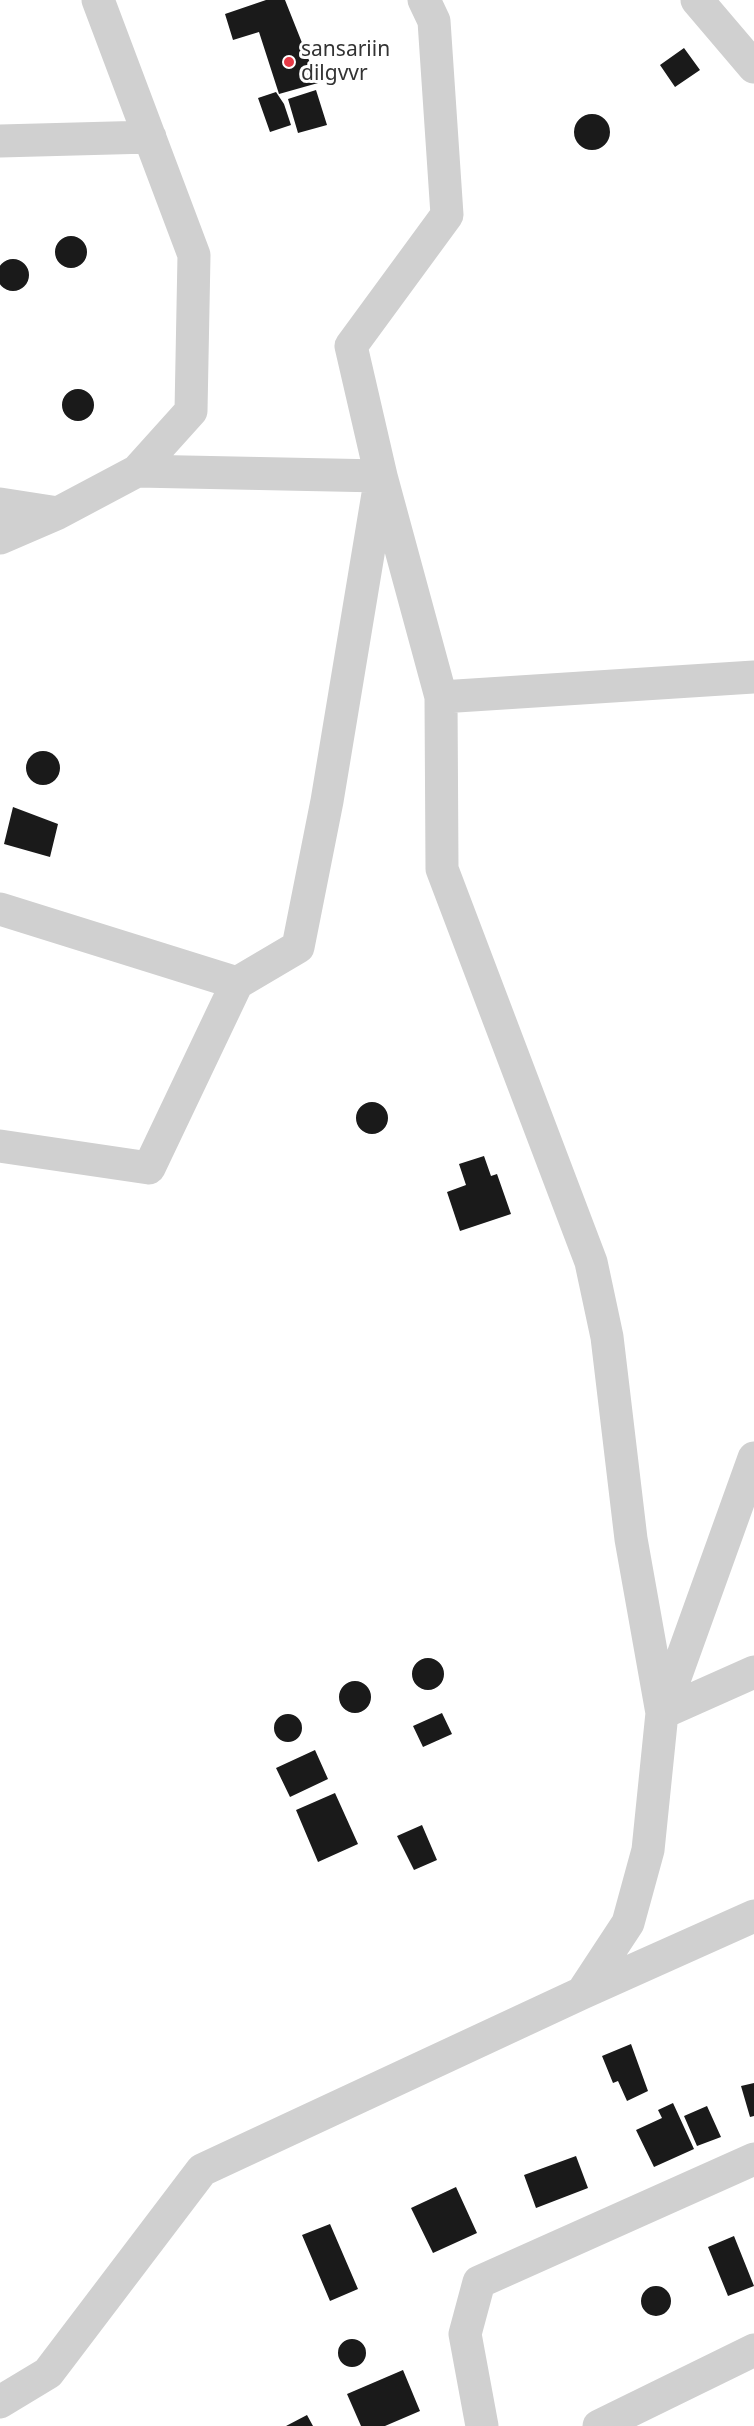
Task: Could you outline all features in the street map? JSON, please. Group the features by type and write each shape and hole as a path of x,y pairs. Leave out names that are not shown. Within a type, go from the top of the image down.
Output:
{"street":[{"path":"0,538 58,513 136,471 191,411 194,255 98,0"},
{"path":"424,0 434,21 447,215 351,346 381,476 441,697 442,869 591,1262 607,1337 631,1539 662,1713"},
{"path":"697,0 754,67"},
{"path":"0,141 150,137"},
{"path":"136,471 381,476"},
{"path":"0,1146 149,1168 237,983 298,947 327,801 381,476"},
{"path":"0,504 58,513"},
{"path":"441,697 754,677"},
{"path":"0,909 237,983"},
{"path":"582,1993 628,1923 648,1850 662,1713 754,1458"},
{"path":"662,1713 754,1672"},
{"path":"0,2402 48,2373 202,2170 582,1993 754,1916"},
{"path":"482,2426 465,2334 479,2282 754,2159"},
{"path":"599,2426 754,2350"}],"building":[{"name":"sansariin dilgvvr","path":"266,0 285,0 318,83 279,94 259,32 233,40 225,14"},
{"path":"684,48 700,70 675,87 660,65"},
{"path":"316,90 327,125 298,133 288,99"},
{"path":"276,92 284,104 291,125 270,132 258,98"},
{"path":"592,114 605,119 610,132 605,145 592,150 579,145 574,132 579,119"},
{"path":"71,236 82,241 87,252 82,263 71,268 60,263 55,252 60,241"},
{"path":"13,259 24,264 29,275 24,286 13,291 2,286 -3,275 2,264"},
{"path":"78,389 89,394 94,405 89,416 78,421 67,416 62,405 67,394"},
{"path":"43,751 55,756 60,768 55,780 43,785 31,780 26,768 31,756"},
{"path":"13,807 58,824 50,857 4,844"},
{"path":"372,1102 383,1107 388,1118 383,1129 372,1134 361,1129 356,1118 361,1107"},
{"path":"484,1156 491,1176 497,1174 511,1214 460,1231 447,1192 466,1185 459,1164"},
{"path":"428,1658 439,1663 444,1674 439,1685 428,1690 417,1685 412,1674 417,1663"},
{"path":"355,1681 366,1686 371,1697 366,1708 355,1713 344,1708 339,1697 344,1686"},
{"path":"442,1713 452,1734 423,1747 413,1726"},
{"path":"288,1714 298,1718 302,1728 298,1738 288,1742 278,1738 274,1728 278,1718"},
{"path":"315,1750 328,1779 290,1797 276,1768"},
{"path":"335,1793 358,1844 318,1862 296,1810"},
{"path":"422,1825 437,1860 414,1870 397,1836"},
{"path":"631,2044 648,2091 627,2101 618,2081 613,2083 602,2056"},
{"path":"754,2083 754,2116 750,2117 741,2086"},
{"path":"673,2103 694,2149 654,2167 636,2130 662,2118 658,2110"},
{"path":"707,2106 721,2137 697,2146 684,2116"},
{"path":"576,2156 588,2188 536,2208 524,2175"},
{"path":"456,2187 477,2233 433,2253 411,2208"},
{"path":"330,2224 358,2289 330,2301 302,2235"},
{"path":"734,2236 754,2286 728,2296 708,2247"},
{"path":"656,2286 667,2290 671,2301 667,2312 656,2316 645,2312 641,2301 645,2290"},
{"path":"352,2339 362,2343 366,2353 362,2363 352,2367 342,2363 338,2353 342,2343"},
{"path":"403,2370 420,2411 385,2426 361,2426 347,2394"},
{"path":"307,2415 313,2426 286,2426"}],"place":[{"name":"sansariin dilgvvr","path":"289,62"}]}
